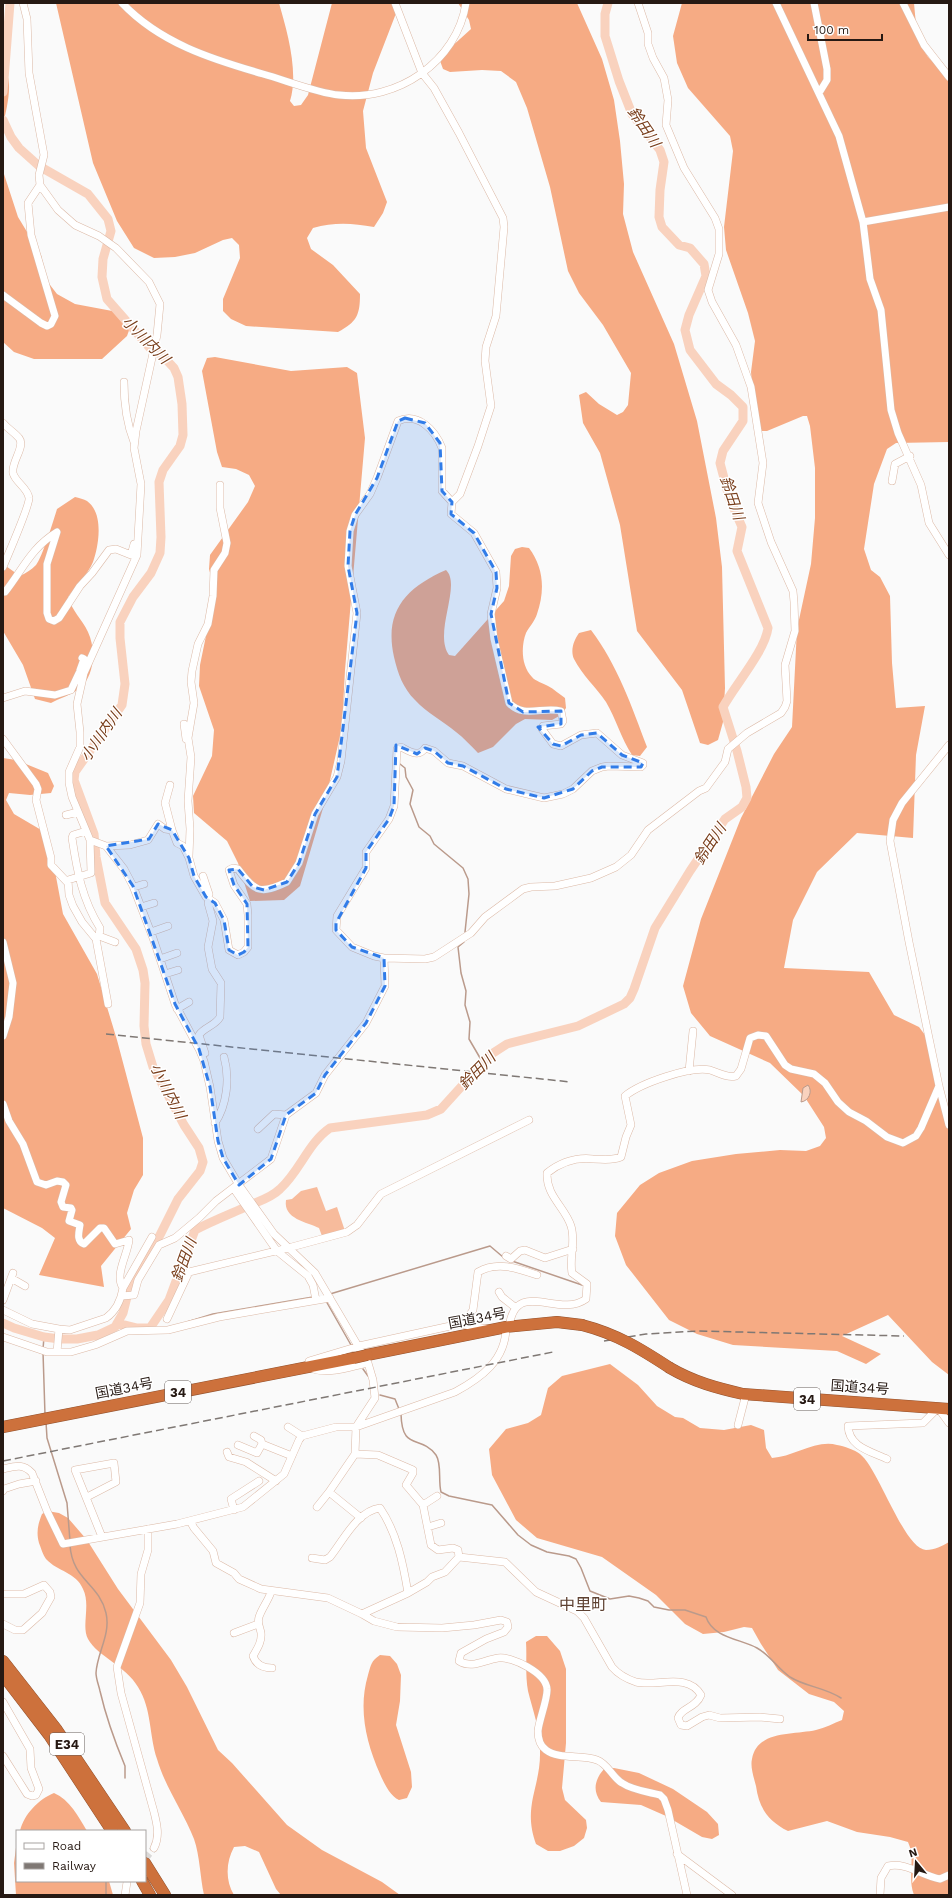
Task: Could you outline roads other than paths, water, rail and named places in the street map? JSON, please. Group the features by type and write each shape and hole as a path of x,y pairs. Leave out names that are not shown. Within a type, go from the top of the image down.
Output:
{"highway":[{"name":"国道34号","path":"3,1427 354,1358 367,1359 508,1327 556,1322 582,1325 605,1331 636,1345 685,1377 711,1387 746,1394 944,1408"},
{"name":"E34","path":"3,1662 57,1730 124,1830"},
{"name":"E34","path":"3,1675 49,1735 111,1830"},
{"path":"146,1864 165,1895"},
{"path":"143,1882 150,1895"}],"street":[{"path":"23,3 26,19 29,73 44,155 39,175 40,185 58,210 75,225 99,236 116,248 149,282 160,304 157,335 135,443"},
{"path":"122,3 145,24 191,50 256,72 337,95 365,95 383,92 401,85 422,72 436,62 446,49 459,28 466,3"},
{"path":"395,3 422,72 434,88 459,133 502,218 504,227 496,316 486,347 485,361 491,406 460,494 452,502 451,514 474,533 496,572 497,588 491,614 494,639 509,703 514,708 523,712 561,711 563,721 561,724 543,726 542,729 553,744 561,746 581,735 597,733 622,755 643,763 644,765 641,767 609,766 592,771 574,789 563,794 544,798 498,786 478,773 463,766 448,763 434,751 425,748 422,752 417,754 401,747 397,750 394,806 389,819 366,852 366,868 337,916 336,930 352,947 384,958 425,959 434,957 465,937 485,917 523,890 531,887 556,886 591,878 616,867 631,855 648,830 694,795 706,788 725,762 728,749 747,733 780,713 787,702 785,665 795,631 793,591 771,542 758,503 763,463 751,387 736,345 712,302 708,290 719,254 719,230 715,218 684,168 666,125 668,100 664,78 653,58 648,44 648,33 638,3"},
{"path":"776,3 839,136 863,222 870,279 880,310 891,410 898,433 910,456 921,485 929,523 949,555"},
{"path":"814,3 827,68 827,80 819,93"},
{"path":"904,3 924,45 949,77"},
{"path":"3,295 41,323 47,326 51,324 54,316 31,235 28,203 40,185"},
{"path":"863,222 949,207"},
{"path":"3,698 25,691 55,695 71,690 81,673 137,555 141,484 135,443 128,428 124,409 124,382"},
{"path":"170,784 165,803 177,843 183,846 189,858 194,876 210,901 215,903 224,920 229,950 238,955 244,952 248,947 247,904 234,885 229,870 233,868 238,869 253,887 264,890 287,882 299,863 315,814 337,777 341,761 357,613 348,566 350,531 355,515 370,494 398,421 405,418 416,419 425,423 440,443 442,448 442,491 452,502"},
{"path":"3,423 20,439 21,444 13,467 13,474 28,494 29,499 28,506 16,532 3,567"},
{"path":"892,481 895,464 910,456"},
{"path":"189,858 190,829 188,801 191,757 188,738 194,703 191,682 198,644 208,624 213,596 214,570 225,553 227,543 220,508 220,485"},
{"path":"3,592 5,592 14,581 32,552 44,540 57,532 47,564 47,613 49,619 54,621 58,618 80,586 92,574 109,550 116,549 131,555 134,544 138,543"},
{"path":"67,882 68,880 90,873 91,840 72,797 69,772 80,747 80,732 76,704 84,659 82,658"},
{"path":"184,724 186,740 189,746"},
{"path":"3,739 36,784 38,789 36,800 51,858 51,865 67,882 69,895 73,906 82,922 97,938 115,942"},
{"path":"949,744 902,803 893,820 890,841 897,887 939,1086 949,1125"},
{"path":"66,815 78,812"},
{"path":"91,840 105,846 130,845 148,840 158,824 165,829 172,830"},
{"path":"86,831 73,835 72,838 78,878 92,915 100,928 97,938 108,1004"},
{"path":"105,846 124,869 134,887 177,1009 190,1026 200,1049 210,1087 218,1141 223,1158 238,1188 277,1251 308,1276 367,1359 376,1393 375,1398 356,1427 355,1454 317,1507"},
{"path":"203,876 210,901 208,903 213,921 208,947 209,960 212,969 221,983 220,1017 218,1021 201,1031 199,1035 206,1056 204,1061"},
{"path":"134,887 144,884"},
{"path":"141,907 154,903"},
{"path":"151,932 168,926"},
{"path":"3,942 13,983 9,1017 3,1036"},
{"path":"160,959 177,953"},
{"path":"122,1293 134,1295 138,1280 159,1245 174,1238 200,1218 216,1201 238,1188 271,1159 282,1132 286,1115 316,1093 325,1075 366,1023 385,986 384,958"},
{"path":"165,974 178,970"},
{"path":"177,1009 189,1002"},
{"path":"689,1071 693,1031"},
{"path":"288,1427 302,1436 336,1427 356,1427 455,1392 487,1372 504,1342 510,1317 516,1308 526,1301 532,1300 561,1305 578,1304 586,1299 588,1289 587,1284 572,1273 571,1265 574,1235 567,1214 558,1205 550,1190 547,1173 556,1166 571,1160 592,1158 610,1160 621,1157 631,1125 625,1096 653,1082 697,1069 710,1070 729,1078 736,1076 741,1069 746,1045 750,1038 758,1035 766,1036 785,1065 791,1069 814,1074 825,1083 838,1102 849,1112 866,1121 892,1139 903,1143 916,1136 939,1086"},
{"path":"215,1123 224,1103 226,1065 224,1057"},
{"path":"3,1104 9,1121 23,1144 37,1182 46,1185 57,1181 63,1182 66,1185 61,1202 63,1207 71,1208 72,1210 69,1221 80,1225 80,1243 84,1244 100,1228 104,1228 115,1244 129,1240 122,1268 122,1293"},
{"path":"258,1130 274,1114 286,1115"},
{"path":"166,1319 189,1272 277,1251 347,1232 357,1225 382,1194 529,1120"},
{"path":"238,1188 242,1201 288,1248 313,1270 323,1297"},
{"path":"3,1310 32,1324 58,1330 70,1330 106,1318 111,1315 151,1234 159,1245"},
{"path":"506,1256 511,1259 520,1251 525,1250 544,1258 573,1248"},
{"path":"295,1266 313,1270"},
{"path":"367,1359 324,1371 315,1370 308,1367 309,1361 359,1346 464,1323 473,1310 478,1272 485,1268 497,1266 517,1268 537,1275"},
{"path":"3,1300 12,1276 25,1286"},
{"path":"499,1292 502,1297 516,1308"},
{"path":"3,1337 43,1351 71,1352 95,1345 127,1331 168,1330 219,1317 323,1297"},
{"path":"459,1324 493,1330"},
{"path":"57,1351 58,1330"},
{"path":"738,1425 746,1394"},
{"path":"887,1459 855,1444 848,1432 848,1426 923,1423 944,1408 949,1423"},
{"path":"254,1436 261,1440 262,1444 292,1456"},
{"path":"3,1469 19,1465 24,1466 32,1473 58,1535 63,1544 66,1544 190,1521 243,1508 284,1474 302,1436"},
{"path":"238,1446 257,1453 262,1444"},
{"path":"227,1452 229,1457 246,1462 276,1481"},
{"path":"355,1454 378,1455 413,1470 413,1473 406,1485 423,1506 431,1545 438,1550 453,1548 458,1550 459,1556"},
{"path":"87,1497 116,1482 114,1463 75,1470 102,1537"},
{"path":"3,1491 4,1489 19,1484 36,1481"},
{"path":"234,1510 231,1499 259,1481"},
{"path":"329,1492 360,1518"},
{"path":"423,1506 437,1496"},
{"path":"312,1558 325,1560 330,1557 360,1518 373,1509 380,1508 386,1517 398,1546 408,1593"},
{"path":"190,1521 213,1551 216,1563 234,1572 239,1579 271,1592 319,1596 362,1614 374,1621 397,1628 415,1629 474,1625 501,1620 507,1622 508,1627 504,1632 486,1639 461,1653 459,1661 471,1665 498,1658 506,1658 535,1671 543,1678 547,1690 538,1731 538,1738 542,1747 555,1754 596,1760 603,1763 621,1782 660,1795 664,1799 668,1810 687,1895"},
{"path":"428,1527 441,1522"},
{"path":"148,1529 148,1550 141,1574 140,1603 117,1667 121,1693 158,1830 157,1842 154,1848"},
{"path":"362,1614 408,1593 428,1582 432,1577 445,1572 459,1556"},
{"path":"459,1556 505,1562 536,1592 577,1611 584,1618 612,1667 618,1673 637,1682 676,1682 690,1684 697,1688 701,1695 698,1701 680,1713 678,1718 681,1725 687,1726 702,1717 709,1715 720,1718 760,1717 780,1719"},
{"path":"3,1594 24,1594 44,1585 50,1592 51,1597 42,1612 23,1630 15,1630 3,1624"},
{"path":"271,1592 268,1602 258,1618 258,1624 261,1631 260,1643 253,1656 255,1662 264,1668 272,1668"},
{"path":"234,1633 258,1624"},
{"path":"3,1702 30,1750 31,1768 39,1789 36,1795 32,1796 27,1794 3,1756"},
{"path":"677,1854 732,1895"},
{"path":"880,1895 881,1878 888,1866 896,1864 940,1880 949,1875"},
{"path":"125,1895 127,1882"}],"waterway":[{"name":"小川内川","path":"3,92 10,3"},
{"name":"鈴田川","path":"117,1323 137,1328 150,1328 169,1300 195,1230 273,1195 287,1182 316,1141 330,1128 427,1115 441,1109 490,1055 507,1044 578,1026 624,1004 630,998 634,989 655,928 690,871 725,819 742,807 747,798 746,787 737,751 723,707 756,657 766,637 768,628 737,551 742,527 729,497 720,463 723,451 743,421 743,407 731,395 716,384 690,350 685,330 689,315 706,276 704,264 690,248 679,245 662,227 659,217 660,190 664,162 660,150 632,114 619,81 605,36 605,14 608,3"},
{"name":"小川内川","path":"3,120 11,137 19,148 39,166 88,194 108,219 111,231 103,259 102,277 107,299 150,348 162,355 174,368 178,377 182,404 183,435 180,446 163,470 159,482 161,537 160,553 151,573 133,597 120,622 120,638 125,684 122,705 75,772 74,780 94,834 96,857 105,903 136,949 143,970 145,983 144,1026 146,1044 153,1067 184,1125 199,1148 203,1162 200,1171 178,1199 160,1235 130,1285 123,1313 115,1327 98,1335 77,1339 60,1339 44,1337 3,1323"},
{"path":"400,764 405,768 406,777 413,790 410,804 419,827 430,836 434,844 463,868 468,879 469,894 465,932"},
{"path":"464,942 458,947 461,973 466,991 465,1005 470,1022 469,1039 483,1063"},
{"path":"330,1294 490,1246 503,1257"},
{"path":"512,1261 582,1285"},
{"path":"187,1322 213,1314 313,1297"},
{"path":"326,1301 351,1345"},
{"path":"43,1349 44,1337"},
{"path":"43,1352 45,1415"},
{"path":"363,1369 368,1376"},
{"path":"380,1395 395,1399 399,1409"},
{"path":"401,1414 402,1426 408,1438 424,1445 436,1455 439,1463 441,1492 449,1496 492,1505 518,1535 531,1545 547,1552 569,1556 576,1559 590,1591 610,1599 629,1596 639,1598 648,1601 654,1607 669,1610 685,1610 706,1617 710,1624 721,1634 751,1645 762,1651 790,1677 802,1683 828,1691 841,1698"},
{"path":"46,1422 47,1438 67,1503 70,1541"},
{"path":"70,1545 75,1566 98,1595 103,1603 106,1613 107,1628 96,1675 102,1701 114,1739 125,1766 125,1778"},
{"path":"106,1882 106,1895"}],"tunnel":[{"path":"146,1858 154,1848"}],"railway":[{"path":"106,1034 571,1082"},
{"path":"604,1341 646,1334 698,1331 904,1336"},
{"path":"3,1461 553,1352"}],"district":[{"name":"中里町","path":"583,1604"}]}
